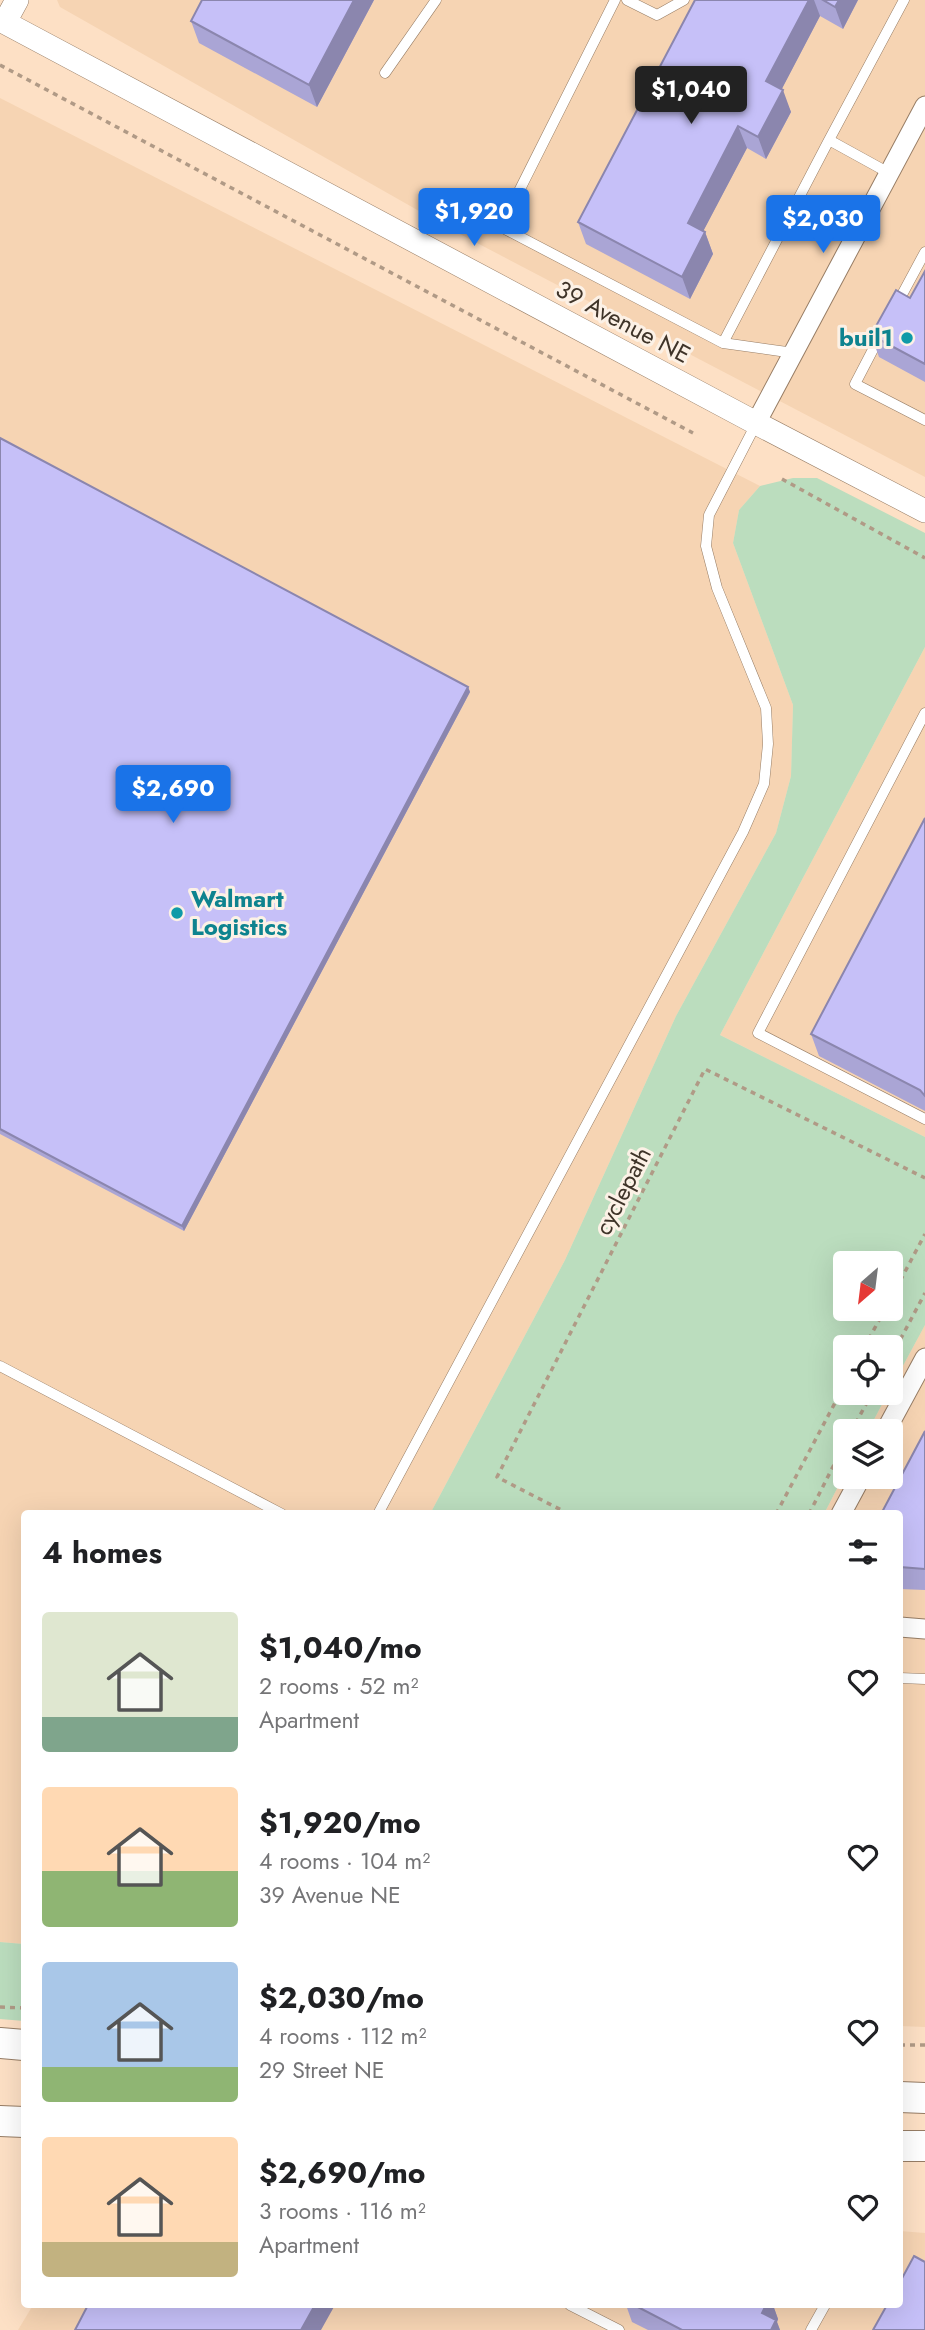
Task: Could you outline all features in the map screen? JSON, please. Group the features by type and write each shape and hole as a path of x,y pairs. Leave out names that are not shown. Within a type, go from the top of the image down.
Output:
{"main road":[{"path":"0,2043 21,2045"},
{"path":"0,2059 21,2060"},
{"path":"903,2097 925,2098"},
{"path":"0,2121 21,2122"},
{"path":"903,2146 925,2146"}],"street":[{"path":"2,25 17,0"},
{"name":"39 Avenue NE","path":"2,25 925,511"},
{"path":"756,423 925,106"},
{"path":"892,1419 925,1358"},
{"path":"843,1510 855,1489"},
{"path":"903,1628 925,1629"}],"lane":[{"path":"385,73 436,0"},
{"path":"615,0 501,227 723,343 794,353"},
{"path":"627,0 657,15 684,0"},
{"path":"723,343 904,0"},
{"path":"829,140 890,173"},
{"path":"893,312 925,252"},
{"path":"887,324 855,384 925,420"},
{"path":"380,1510 743,832 764,784 768,744 766,708 717,588 706,546 709,515 756,423"},
{"path":"925,713 758,1033 925,1119"},
{"path":"0,1366 274,1510"},
{"path":"903,1678 925,1679"},
{"path":"576,2308 619,2330"},
{"path":"811,2330 821,2308"}],"path":[{"path":"0,65 694,433"},
{"path":"782,480 925,558"},
{"name":"cyclepath","path":"561,1510 497,1477 705,1069 925,1178"},
{"path":"903,1275 925,1234"},
{"path":"903,1335 925,1293"},
{"path":"778,1510 834,1405"},
{"path":"811,1510 833,1467"},
{"path":"0,2007 21,2008"},
{"path":"903,2045 925,2045"}],"shaded area":[{"path":"57,0 925,0 925,477 456,232 60,7"},
{"path":"0,98 760,486 739,510 733,543 793,705 791,776 776,833 676,1016 565,1260 432,1510 21,1510 21,1944 0,1942"},
{"path":"925,647 925,1137 720,1035"},
{"path":"925,1325 925,2027 903,2026 903,1510 826,1510 837,1489 903,1489 903,1419 874,1419 882,1405 903,1405 903,1366"},
{"path":"903,2231 925,2233 925,2330 18,2330 31,2308 903,2308"}],"green space":[{"path":"793,478 817,478 925,533 925,647 720,1035 925,1137 925,1325 903,1366 903,1335 833,1335 833,1405 882,1405 874,1419 833,1419 833,1489 837,1489 826,1510 432,1510 565,1260 676,1016 776,833 791,776 793,705 733,543 739,510 760,486"},
{"path":"0,1942 21,1944 21,2021 0,2019"}],"building":[{"path":"202,0 354,0 309,85 191,21"},
{"path":"695,0 809,0 766,81 783,90 758,137 738,126 688,223 705,232 682,277 578,222"},
{"path":"823,0 839,0 835,7"},
{"path":"925,271 925,364 871,335 896,290 910,298"},
{"name":"Walmart Logistics","path":"0,438 468,687 182,1226 0,1129"},
{"path":"925,818 925,1096 920,1090 811,1034"},
{"path":"925,1431 925,1569 903,1567 903,1510 883,1510 894,1489 903,1489 903,1472"},
{"path":"914,2256 925,2262 925,2330 873,2330 885,2308 903,2308 903,2276"},
{"path":"86,2308 313,2308 301,2330 75,2330"},
{"path":"640,2308 764,2308 762,2313 776,2320 771,2330 682,2330"}],"place":[{"name":"buil1","path":"907,338"},
{"name":"Walmart Logistics","path":"177,913"}]}
